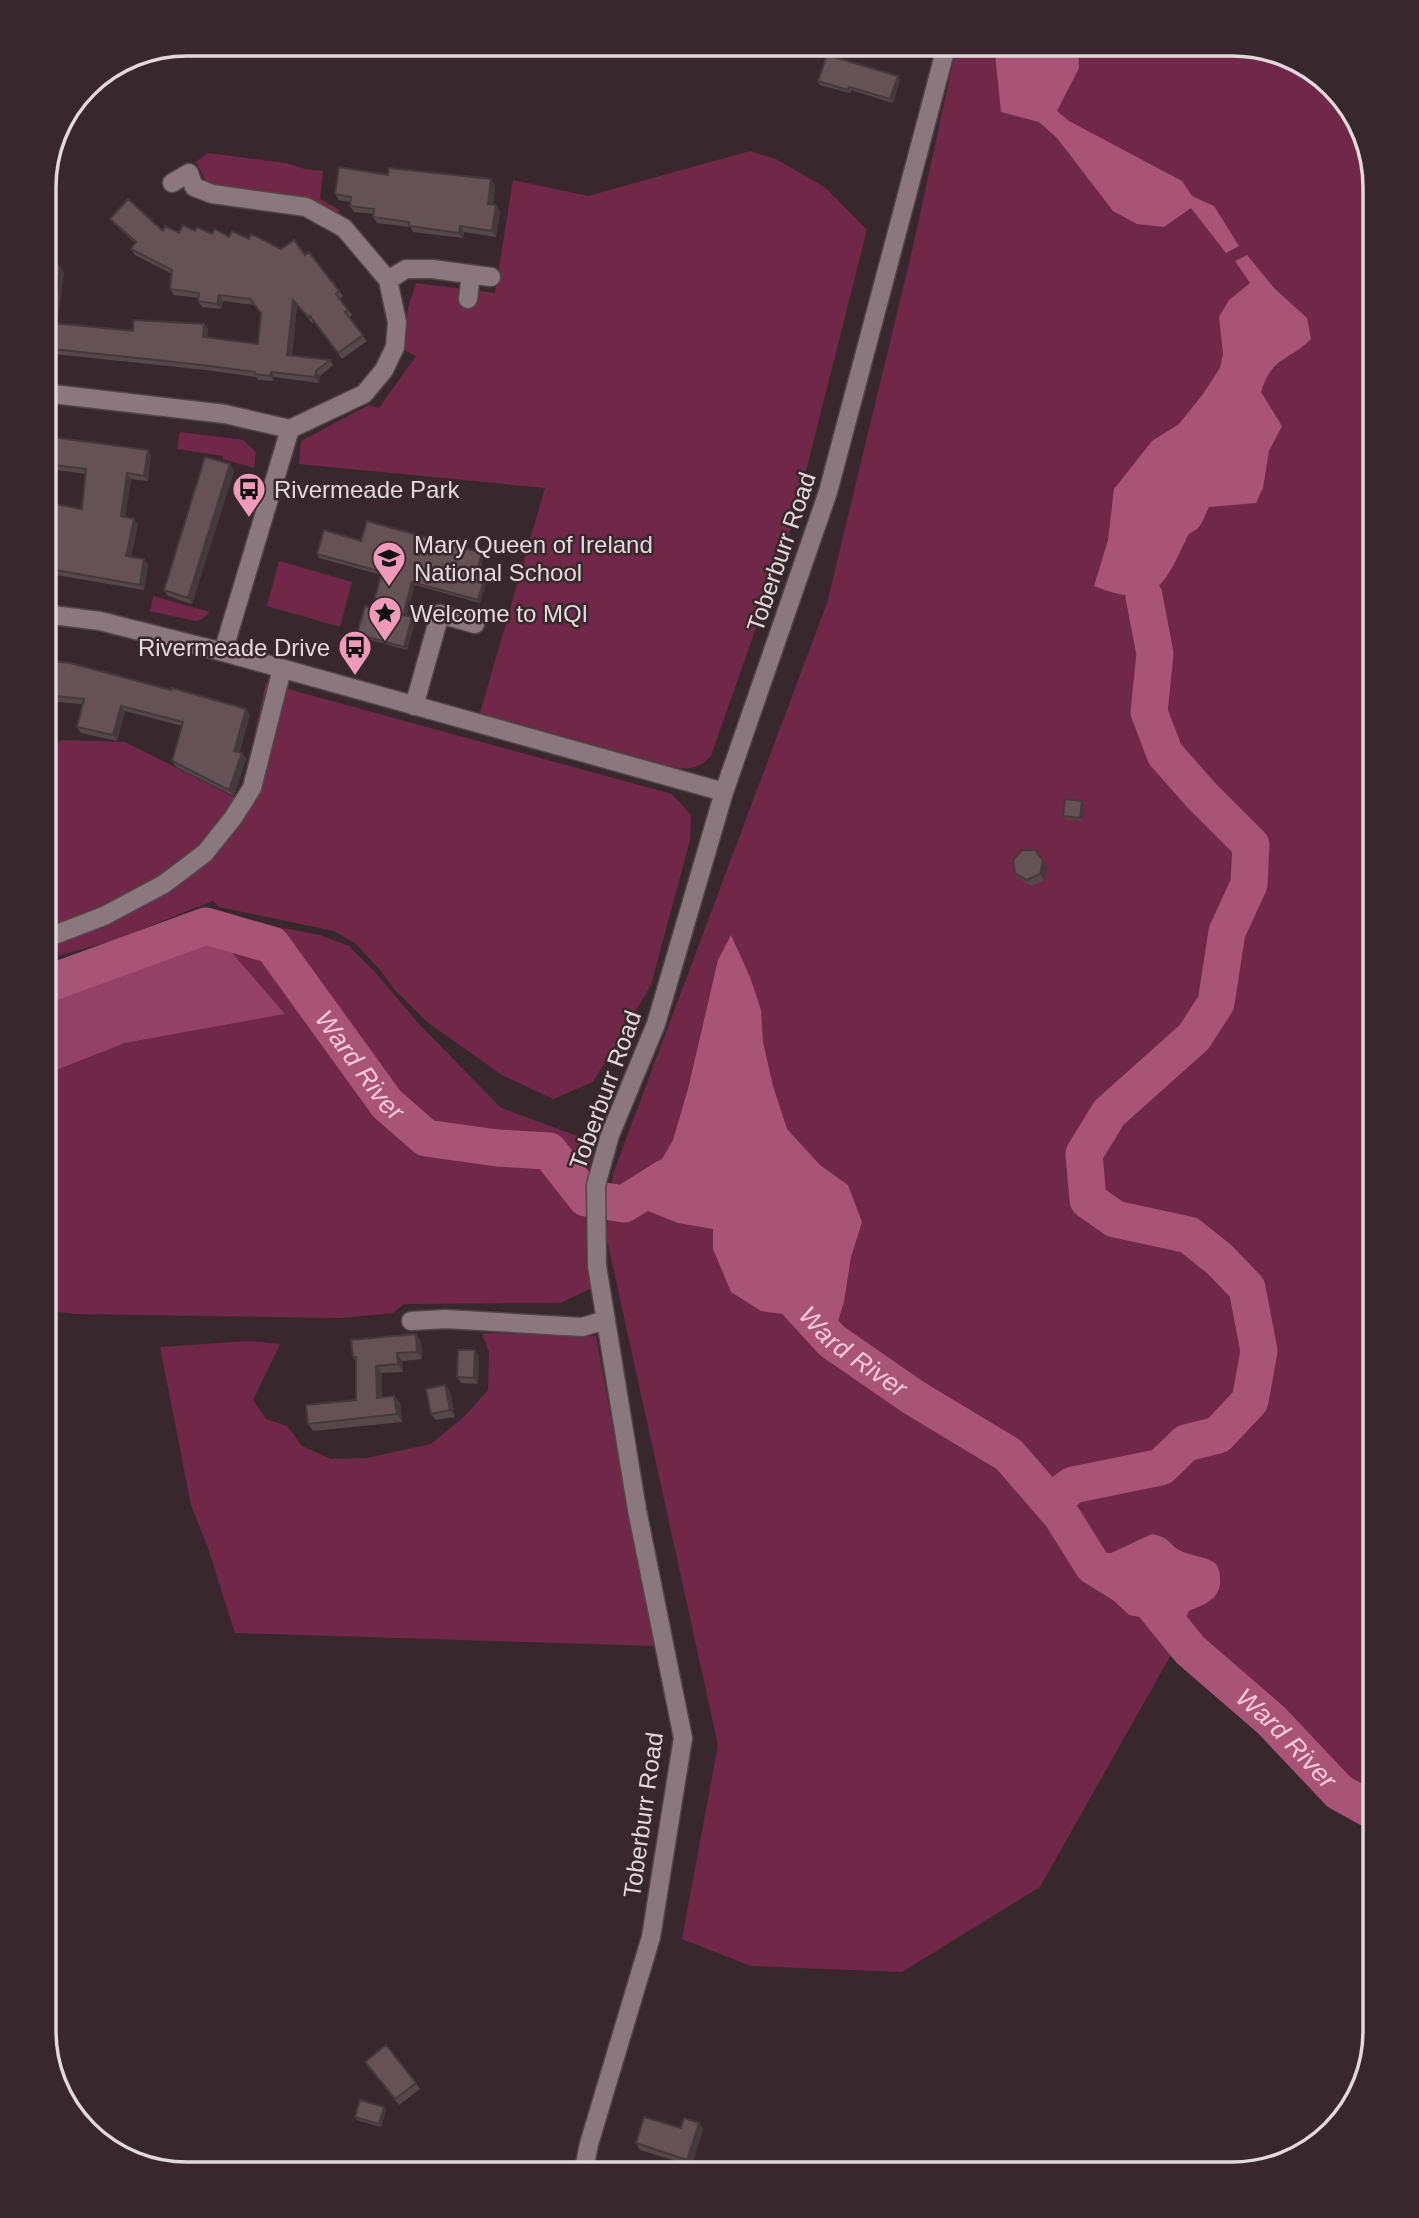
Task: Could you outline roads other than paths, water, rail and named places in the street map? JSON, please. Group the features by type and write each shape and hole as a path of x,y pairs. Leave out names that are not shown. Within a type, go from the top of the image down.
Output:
{"street":[{"name":"Toberburr Road","path":"585,2162 651,1937 683,1738 637,1510 606,1320 596,1245 596,1185 610,1135 656,1024 724,792 828,492 945,56"},
{"path":"56,394 225,414 290,429 364,394 384,370 395,347 397,322 388,280 344,228 306,207 212,194 194,187 189,173 172,183"},
{"path":"388,280 406,269 432,269 491,277"},
{"path":"468,299 471,274"},
{"path":"223,652 290,429"},
{"path":"414,706 440,614 475,624"},
{"path":"56,616 100,621 223,652 724,792"},
{"path":"56,934 104,916 164,884 205,853 233,818 252,788 282,669"},
{"path":"411,1321 446,1319 582,1327 606,1320"}],"waterway":[{"path":"1050,1502 1073,1485 1161,1467 1186,1443 1218,1435 1250,1401 1259,1351 1247,1288 1219,1259 1189,1235 1115,1219 1088,1200 1084,1154 1109,1113 1194,1037 1216,1003 1227,932 1249,884 1251,845 1165,754 1149,712 1155,654 1144,596"},
{"name":"Ward River","path":"56,981 206,926 272,945 387,1104 426,1138 497,1148 549,1151 586,1198 624,1204 667,1177"},
{"name":"Ward River","path":"799,1305 832,1341 913,1397 1009,1455 1061,1515 1093,1566 1151,1602 1190,1650 1271,1720 1339,1792 1363,1805"}],"place":[{"name":"Rivermeade Park","path":"249,519"},
{"name":"Mary Queen of Ireland National School","path":"389,588"},
{"name":"Welcome to MQI","path":"385,643"},
{"name":"Rivermeade Drive","path":"355,677"}]}
